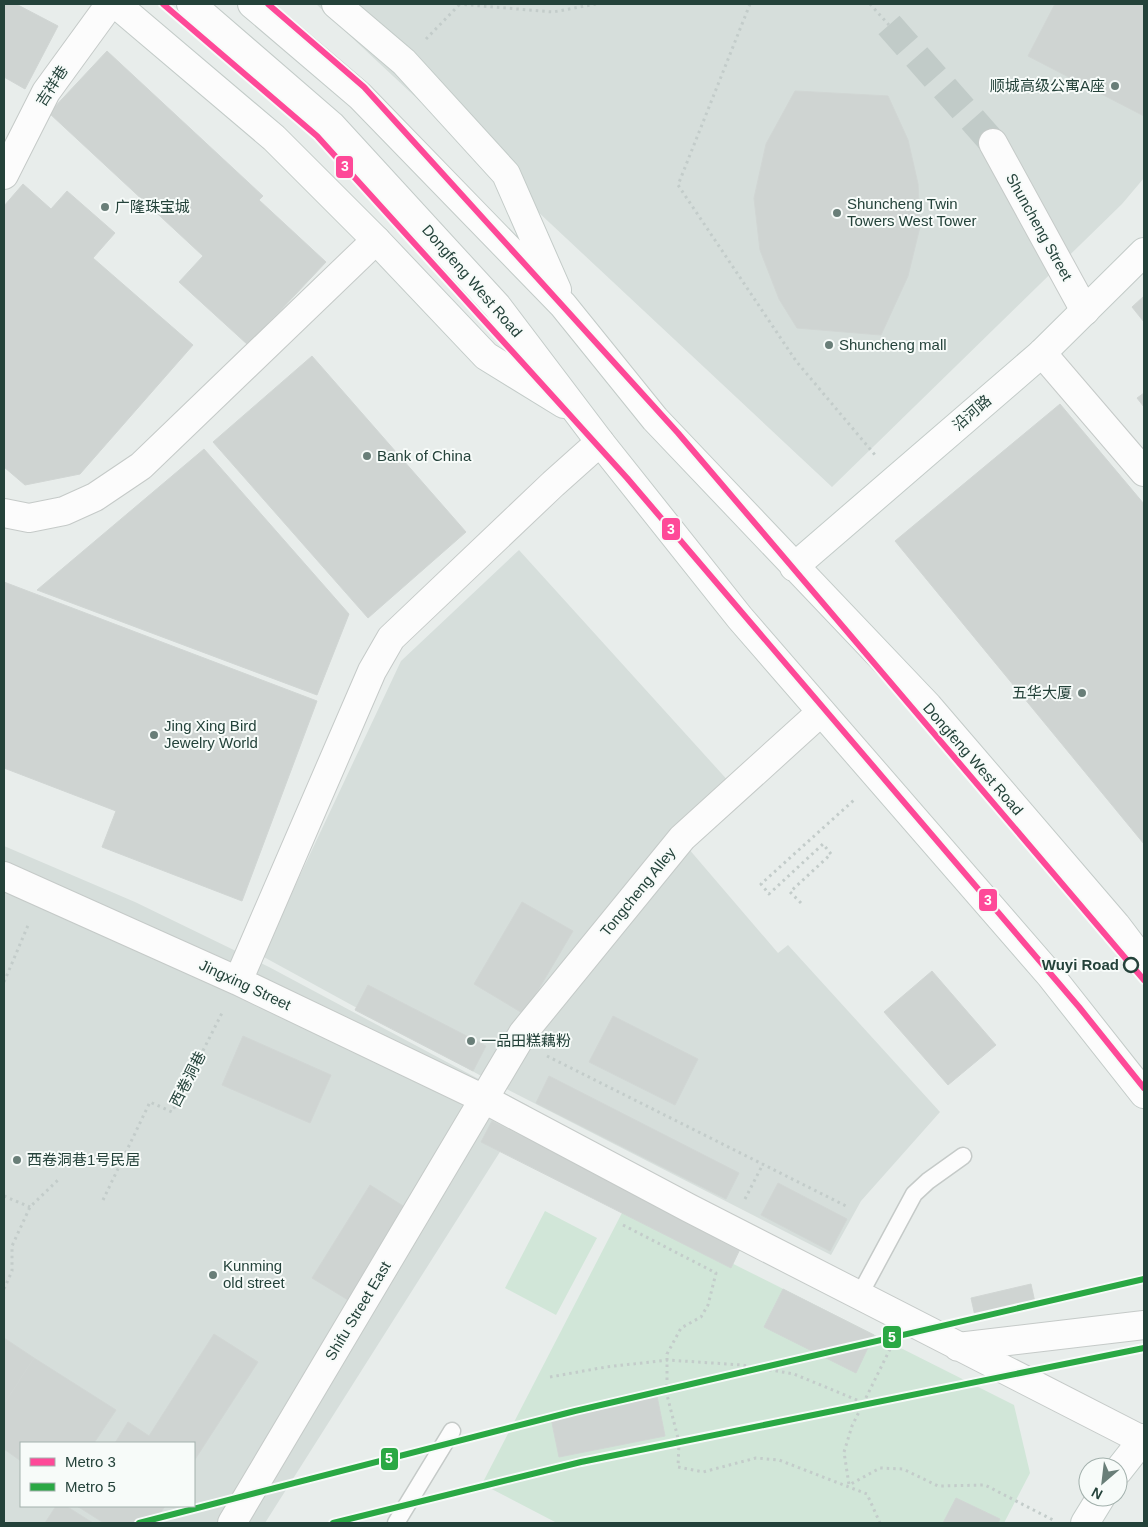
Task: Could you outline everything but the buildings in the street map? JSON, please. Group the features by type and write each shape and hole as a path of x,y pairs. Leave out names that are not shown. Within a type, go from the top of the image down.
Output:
{"street":[{"name":"吉祥巷","path":"4,175 46,92 110,4"},
{"path":"116,4 274,138 376,240 486,356 576,411"},
{"name":"Dongfeng West Road","path":"191,4 331,125 497,306 600,442 740,618 1050,975 1144,1094"},
{"name":"Dongfeng West Road","path":"252,4 360,96 563,305 655,419 928,706 1116,925 1144,962"},
{"path":"336,4 404,62 506,174 563,305"},
{"name":"Shuncheng Street","path":"993,143 1085,311"},
{"path":"4,513 28,518 64,511 94,497 141,466 376,240"},
{"name":"沿河路","path":"794,567 1042,353 1144,252"},
{"path":"1042,353 1144,472"},
{"path":"238,981 372,671 391,638 600,442"},
{"name":"Tongcheng Alley","path":"484,1099 517,1041 682,838 821,712"},
{"name":"Jingxing Street","path":"4,876 238,981 484,1099 859,1296 1143,1439"},
{"name":"Shifu Street East","path":"232,1523 484,1099"},
{"path":"958,1347 1144,1325"},
{"path":"1128,1458 1143,1439"},
{"path":"1085,1523 1095,1507"}],"lane":[{"path":"859,1296 914,1194 928,1181 963,1156"},
{"path":"396,1523 452,1431"}],"path":[{"path":"404,62 458,4 553,12 596,4"},
{"path":"750,4 678,185 796,361 896,480"},
{"path":"870,4 889,25"},
{"path":"801,903 790,892 830,854 823,844 770,894 761,884 879,778"},
{"path":"4,982 42,893"},
{"name":"西卷洞巷","path":"103,1200 150,1102 172,1112 238,981"},
{"path":"517,1041 846,1206"},
{"path":"743,1202 763,1164"},
{"path":"4,1289 12,1271 12,1246 30,1208 60,1178"},
{"path":"4,1196 30,1208"},
{"path":"623,1225 716,1272 708,1305 701,1317 681,1328 667,1354 667,1395 679,1442 678,1467 703,1472 756,1458 779,1460 849,1485 867,1494 880,1523"},
{"path":"849,1485 844,1452 852,1426 905,1319"},
{"path":"550,1377 606,1367 668,1360 742,1365 794,1374 864,1403"},
{"path":"849,1485 880,1468 903,1469 938,1486 986,1485 1059,1523"}],"shaded area":[{"name":"Shuncheng mall","path":"316,4 1144,4 1144,178 1122,204 832,487"},
{"path":"519,550 741,795 688,848 778,953 788,945 940,1112 861,1201 831,1255 485,1078 262,956 401,661"},
{"name":"Kunming old street","path":"4,846 135,902 269,967 529,1106 265,1523 4,1523"}],"green space":[{"path":"624,1209 1014,1405 1030,1473 1004,1523 557,1523 482,1484"},
{"path":"545,1211 597,1238 556,1315 505,1288"}],"tunnel":[{"path":"889,25 993,143"}],"metro line":[{"name":"3","path":"163,4 317,136 627,478 1079,1007 1144,1088"},
{"name":"3","path":"268,4 364,87 678,433 1144,980"},
{"name":"5","path":"139,1523 575,1411 1144,1279"},
{"name":"5","path":"333,1523 581,1462 1144,1348"}],"place":[{"name":"顺城高级公寓A座","path":"1115,86"},
{"name":"广隆珠宝城","path":"105,207"},
{"name":"Shuncheng Twin Towers West Tower","path":"837,213"},
{"name":"Shuncheng mall","path":"829,345"},
{"name":"Bank of China","path":"367,456"},
{"name":"五华大厦","path":"1082,693"},
{"name":"Jing Xing Bird Jewelry World","path":"154,735"},
{"name":"Wuyi Road","path":"1131,965"},
{"name":"一品田糕藕粉","path":"471,1041"},
{"name":"西卷洞巷1号民居","path":"17,1160"},
{"name":"Kunming old street","path":"213,1275"}]}
